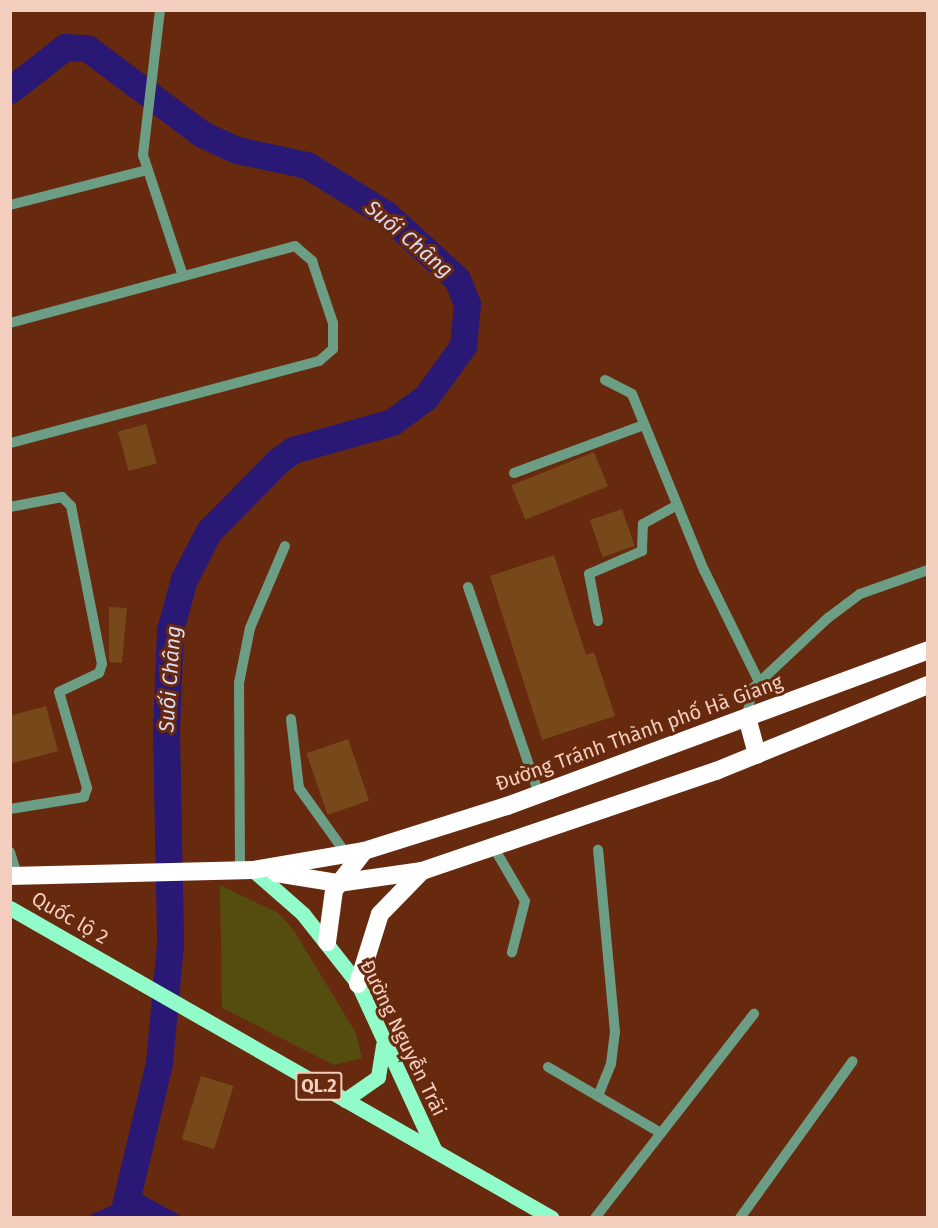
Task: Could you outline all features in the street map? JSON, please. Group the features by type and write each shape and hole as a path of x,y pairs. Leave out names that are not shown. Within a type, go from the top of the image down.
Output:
{"highway":[{"name":"Đường Tránh Thành phố Hà Giang","path":"241,870 356,853 539,794 927,650"},
{"path":"13,874 101,870 241,870 338,883 422,870 494,848 757,754 927,685"},
{"path":"747,717 757,754"},
{"path":"327,942 328,912 338,883 356,853"},
{"path":"358,984 380,914 422,870"}],"main road":[{"name":"Đường Nguyễn Trãi","path":"241,870 327,942 358,984 435,1151"},
{"name":"Quốc lộ 2","path":"10,908 204,1019"},
{"name":"Đường Nguyễn Trãi","path":"204,1019 552,1218"},
{"path":"345,1100 378,1077 383,1042"}],"street":[{"path":"160,10 143,155 183,276"},
{"path":"10,205 147,170"},
{"path":"10,323 299,246 312,261 333,323 333,349 319,361 10,443"},
{"path":"604,380 632,394 677,505 759,682"},
{"path":"514,473 644,425"},
{"path":"10,507 68,500 102,663 99,673 59,692 87,788 84,796 10,809"},
{"path":"598,621 589,574 642,551 642,524 677,505"},
{"path":"241,870 239,683 250,628 285,546"},
{"path":"747,717 748,696 759,682 860,594 927,570"},
{"path":"468,587 539,794"},
{"path":"291,719 299,788 356,853"},
{"path":"494,848 525,901 512,952"},
{"path":"598,850 615,1032 611,1064 598,1096"},
{"path":"10,852 13,874"},
{"path":"595,1218 754,1014"},
{"path":"740,1218 853,1061"},
{"path":"548,1067 661,1133"}],"shaded area":[{"path":"220,885 278,913 293,929 356,1033 362,1058 334,1065 222,1008"},
{"path":"139,1193 183,1217 86,1217"}],"building":[{"path":"146,424 157,464 129,471 118,432"},
{"path":"594,452 608,486 525,520 511,485"},
{"path":"622,509 635,546 603,557 590,520"},
{"path":"554,555 586,655 594,652 615,716 542,740 490,576"},
{"path":"109,607 127,608 122,663 109,662"},
{"path":"46,706 58,751 10,764 10,716"},
{"path":"348,739 369,800 328,815 306,753"},
{"path":"201,1076 234,1086 214,1149 182,1139"}],"waterway":[{"name":"Suối Châng","path":"10,90 65,47 87,48 202,134 237,150 307,165 386,214 457,279 467,304 463,346 426,397 392,422 293,450 278,461 209,531 184,579 170,630 166,730 170,944 159,1063 122,1218"}]}
